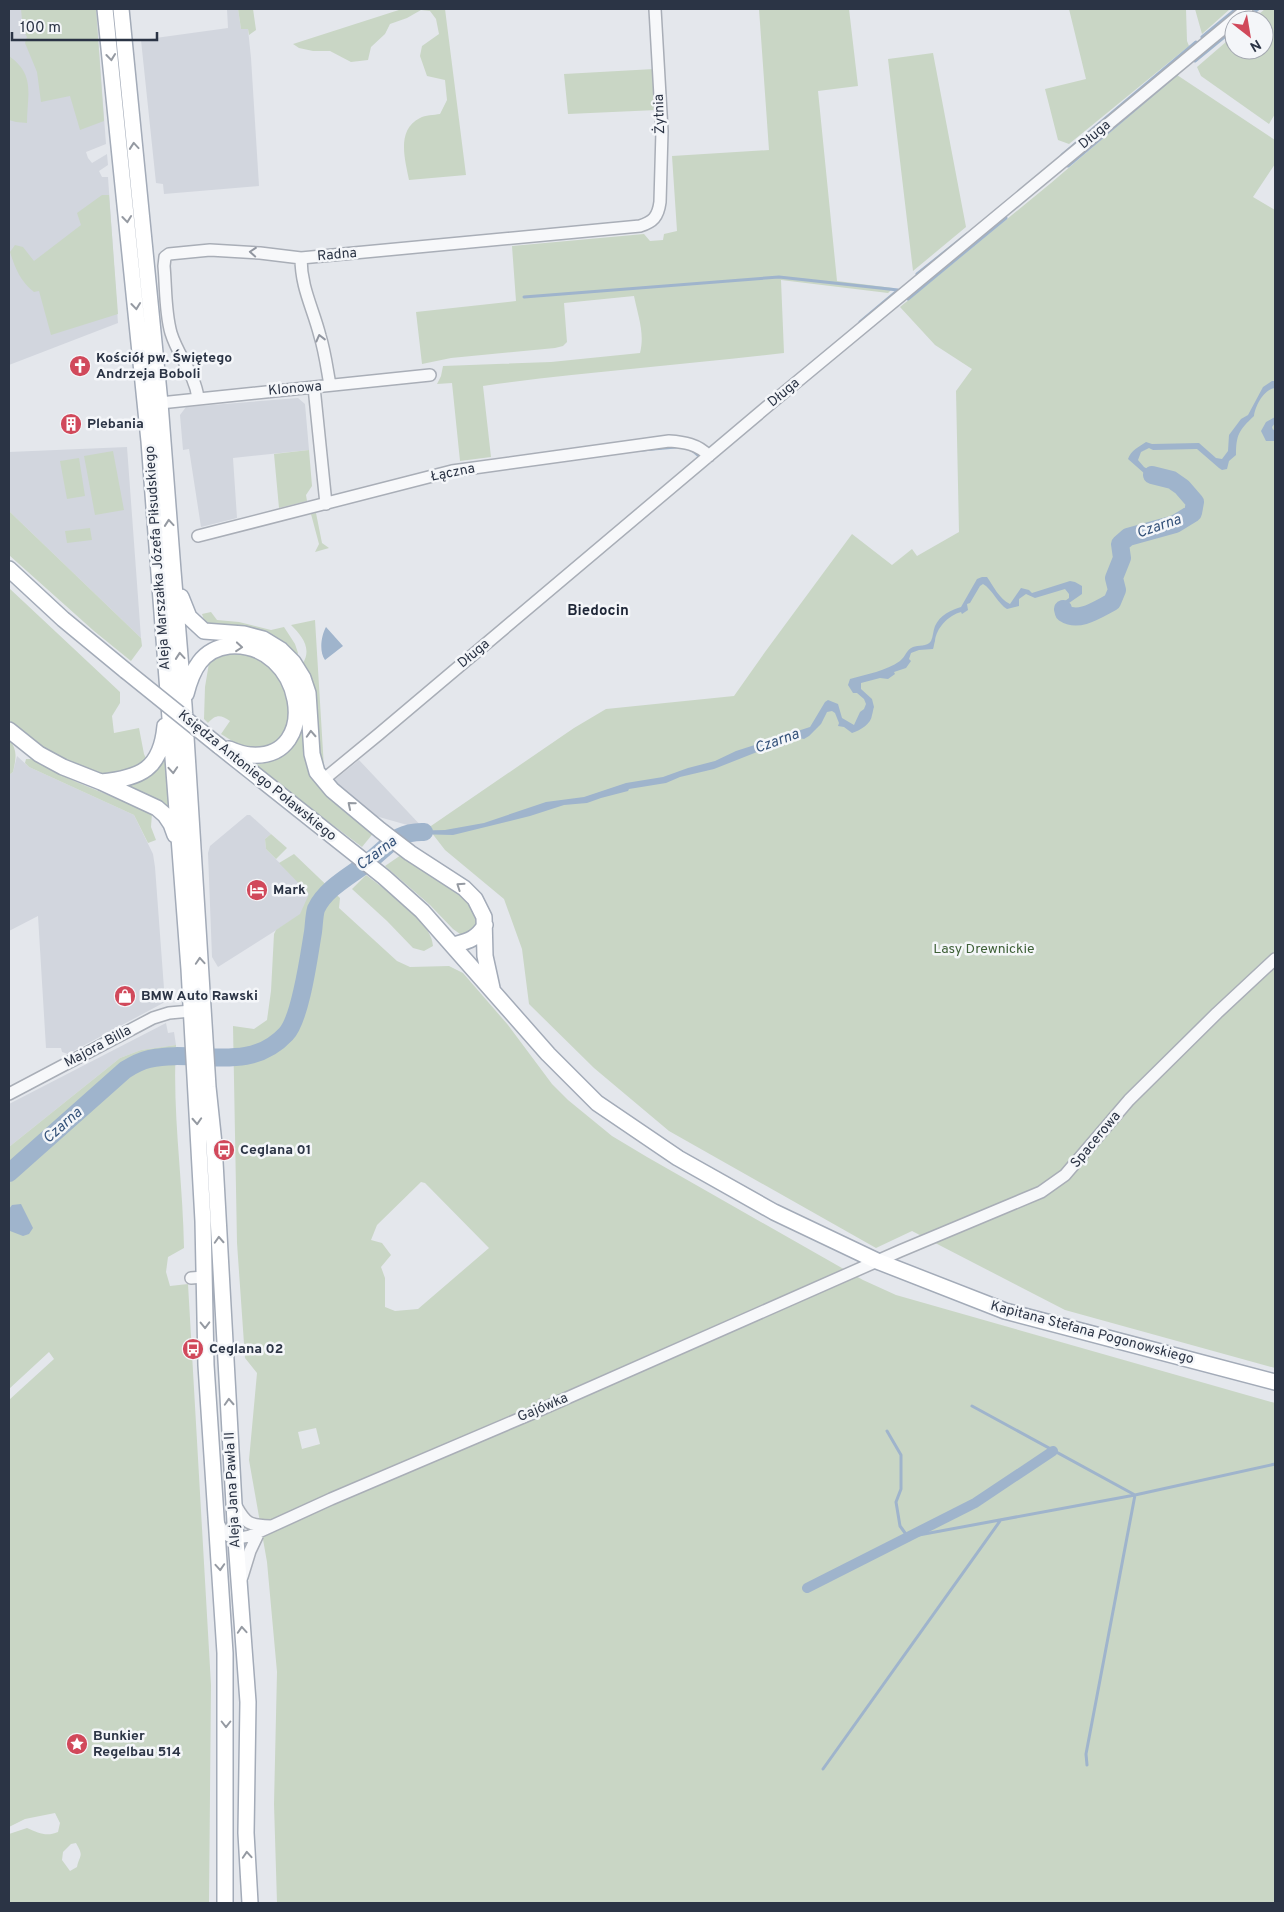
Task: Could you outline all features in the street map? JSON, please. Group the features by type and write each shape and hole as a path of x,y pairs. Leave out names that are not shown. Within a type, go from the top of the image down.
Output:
{"main road":[{"name":"Aleja Marszałka Józefa Piłsudskiego","path":"105,9 148,432 191,1011 199,1044"},
{"name":"Aleja Marszałka Józefa Piłsudskiego","path":"120,9 160,403 174,571 184,705 201,1077"},
{"name":"Księdza Antoniego Poławskiego","path":"9,570 63,619 126,671 384,877 422,911 494,993"},
{"path":"174,571 183,607 192,622 204,631 244,634 263,639 286,654 297,668 305,683 309,699 314,765 323,780 380,830 410,853 464,888 475,899 483,912 484,956 494,993"},
{"path":"184,705 189,683 197,665 206,655 214,650 233,646 249,648 262,653 279,665 291,683 297,704 294,726 286,741 273,751 255,756 219,746"},
{"path":"101,782 133,777 152,763 164,740 168,687"},
{"path":"9,730 29,747 50,760 157,808 166,815 178,843"},
{"path":"454,946 474,939 480,934 484,925"},
{"name":"Kapitana Stefana Pogonowskiego","path":"494,993 564,1072 611,1114 710,1177 774,1212 877,1261 1005,1311 1275,1382"},
{"name":"Aleja Jana Pawła II","path":"201,1077 198,1278 217,1518 226,1675 224,1903"},
{"name":"Aleja Jana Pawła II","path":"201,1077 214,1144 236,1540 248,1702 246,1833 250,1903"}],"street":[{"name":"Żytnia","path":"655,9 662,131 660,202 659,212 655,219"},
{"name":"Długa","path":"323,780 1247,9"},
{"name":"Radna","path":"198,398 196,386 172,334 164,266 165,258 169,254 210,250 301,258 640,226 650,223 655,219"},
{"path":"301,258 303,287 321,338 330,385"},
{"name":"Klonowa","path":"160,403 430,375"},
{"path":"314,387 326,504"},
{"name":"Łączna","path":"198,536 452,471 650,443 684,442 698,447 709,456"},
{"name":"Spacerowa","path":"877,1261 1041,1192 1058,1182 1129,1100 1217,1013 1275,960"},
{"name":"Majora Billa","path":"9,1094 153,1018 168,1013 191,1011"},
{"name":"Gajówka","path":"236,1540 259,1532 877,1261"},
{"path":"234,1503 245,1521 251,1524 272,1526"},
{"path":"217,1518 224,1531 236,1540"},
{"path":"239,1586 250,1551 259,1532"}],"shaded area":[{"path":"96,9 106,144 86,152 92,163 107,154 108,165 99,171 102,177 108,177 118,323 9,365 9,10"},
{"path":"227,9 238,9 241,29 248,29 259,186 164,194 163,184 156,183 141,40 228,28"},
{"path":"298,398 305,404 309,450 233,458 237,518 201,527 189,449 183,450 180,415 186,407"},
{"path":"127,447 141,638 9,511 9,452"},
{"path":"17,756 29,767 134,815 153,854 165,1002 68,1054 62,1052 61,1048 46,1048 38,916 9,931 9,775 13,772"},
{"path":"359,760 425,830 372,815 333,781"},
{"path":"247,815 250,815 271,834 265,839 266,849 310,894 300,915 218,967 212,957 208,853 210,846"},
{"path":"166,1023 168,1033 174,1032 176,1045 141,1050 120,1058 9,1147 9,1104"}],"green space":[{"path":"21,9 96,9 104,121 80,130 70,96 41,102 37,72 25,43 27,37 23,30"},
{"path":"238,9 253,9 256,30 249,35 248,29 241,29"},
{"path":"402,9 445,9 466,175 409,180 404,154 405,137 408,130 412,123 420,118 440,114 447,100 445,80 427,76 420,56 422,46 439,34 436,19 430,11 421,10 407,18 390,24 385,34 371,47 368,60 351,62 330,51 313,51 299,48 293,44"},
{"path":"759,9 849,9 858,86 818,91 837,281 893,288 888,293 781,280 784,353 483,386 491,457 460,461 452,383 437,384 443,366 551,362 640,353 642,338 634,296 564,303 567,342 563,346 451,358 422,364 416,312 516,301 512,246 644,234 650,241 663,240 664,234 677,231 672,156 769,150"},
{"path":"1069,9 1186,9 1187,41 1189,46 1069,144 1058,140 1045,89 1086,79"},
{"path":"1195,9 1230,9 1224,10 1224,14 1202,34"},
{"path":"1275,9 1275,114 1269,124 1201,76 1197,67 1224,44 1224,60 1274,60 1274,10 1264,10"},
{"path":"933,53 966,227 913,271 888,59"},
{"path":"9,56 18,63 27,78 27,123 9,120"},
{"path":"654,69 657,110 568,114 564,74"},
{"name":"Lasy Drewnickie","path":"1177,75 1275,140 1275,164 1253,197 1275,210 1275,1368 1065,1310 912,1231 876,1248 669,1131 594,1068 529,1004 522,949 504,899 445,850 428,828 574,728 606,709 734,696 852,534 892,565 912,549 917,556 959,532 956,391 972,369 935,345 900,307 1051,183"},
{"path":"102,195 109,195 118,314 51,335 39,291 34,292 22,279 10,252 15,245 23,247 34,261 81,225 77,213"},
{"path":"309,450 312,486 306,495 307,501 279,508 274,454"},
{"path":"113,451 124,510 95,515 84,456"},
{"path":"79,458 85,496 67,499 60,461"},
{"path":"9,511 141,638 142,646 131,661 94,631 9,555"},
{"path":"316,513 322,543 329,548 315,552 319,544 311,514"},
{"path":"90,528 92,540 67,543 65,531"},
{"path":"9,588 120,692 120,703 112,716 114,733 139,728 147,761 137,767 113,774 95,773 68,763 55,755 9,720"},
{"path":"211,612 217,620 239,622 271,630 284,627 295,644 298,653 297,655 279,639 268,634 246,629 210,625 204,620 202,614"},
{"path":"315,620 324,768 317,744 315,689 303,663 306,658 306,647 299,633 291,625"},
{"path":"226,653 251,655 268,663 284,682 290,717 284,735 273,745 255,750 237,744 221,734 230,721 219,716 208,723 204,719 205,687 210,660"},
{"path":"306,729 307,750 375,831 362,847 253,765 284,756 294,746 301,730"},
{"path":"9,739 16,755 13,772 9,775"},
{"path":"166,754 170,808 123,785"},
{"path":"26,759 31,759 74,781 152,813 151,827 156,840 148,843 134,815 29,767 25,763"},
{"path":"271,834 287,848 276,859 266,849 265,839"},
{"path":"294,854 340,898 339,908 397,961 410,967 449,966 463,973 508,1025 552,1084 568,1100 612,1136 863,1280 896,1295 1275,1403 1275,1903 277,1903 274,1804 277,1672 267,1562 249,1460 257,1373 245,1358 237,1243 233,1026 254,1029 267,1020 271,991 274,934 276,930 300,914 309,894 279,863","holes":["421,1182 425,1183 489,1248 418,1309 395,1311 385,1307 385,1278 381,1267 391,1255 382,1243 371,1240 377,1225","316,1428 320,1444 302,1449 298,1432"]},
{"path":"401,855 409,856 470,902 478,923 475,929 467,934 460,934 385,866"},
{"path":"366,875 417,917 431,937 433,946 424,951 413,948 352,889"},
{"path":"176,1045 175,1096 184,1248 168,1257 166,1272 170,1286 188,1284 211,1685 209,1903 9,1903 9,1834 27,1828 42,1834 50,1834 58,1832 60,1823 55,1813 25,1819 9,1827 9,1400 54,1359 49,1352 9,1389 9,1147 120,1058 141,1050","holes":["76,1843 81,1855 77,1867 70,1871 62,1860 63,1852 71,1844"]}],"water":[{"path":"1275,381 1275,388 1267,391 1258,403 1254,416 1239,433 1236,455 1229,461 1227,469 1222,470 1219,468 1197,449 1153,450 1149,448 1141,452 1138,460 1144,467 1160,476 1167,474 1175,479 1171,482 1145,474 1128,459 1133,451 1146,442 1152,444 1199,443 1216,458 1222,459 1228,451 1229,435 1241,419 1248,415 1263,387"},
{"path":"1275,417 1275,423 1272,427 1273,430 1275,429 1275,441 1266,441 1261,431 1266,422"},
{"path":"987,577 999,595 1010,604 1021,588 1032,593 1070,581 1075,582 1082,586 1082,594 1069,603 1068,609 1079,613 1084,611 1084,621 1060,618 1056,610 1057,607 1069,598 1069,594 1065,589 1035,598 1026,594 1019,599 1019,606 1007,609 983,584 970,603 967,604 968,610 962,614 961,612 952,616 944,623 938,631 933,649 919,650 911,653 909,659 911,661 906,668 894,672 895,674 888,679 880,678 861,683 861,689 872,699 874,707 870,721 855,732 852,733 844,727 838,726 839,723 835,713 832,711 827,712 821,724 804,739 799,738 767,748 714,769 680,777 666,783 629,789 628,791 587,803 564,805 530,816 453,835 414,834 403,837 398,834 405,831 445,830 484,823 546,802 584,797 626,783 663,777 715,761 736,751 810,727 828,700 838,704 842,718 854,725 866,704 864,699 857,693 853,693 848,685 850,679 889,667 900,661 911,648 929,643 935,626 940,619 950,611 961,607 977,579"},
{"path":"326,627 343,646 325,660 321,644"},
{"path":"21,1204 33,1228 29,1234 23,1236 10,1231 9,1209 12,1205"}],"waterway":[{"path":"1202,37 1236,9"},
{"path":"1195,61 1224,37"},
{"path":"1062,155 1196,42"},
{"path":"1068,166 1177,74"},
{"path":"908,299 1006,218"},
{"path":"917,274 967,234"},
{"path":"524,297 779,277 898,290"},
{"path":"860,322 897,291"},
{"path":"642,450 676,447"},
{"path":"692,450 699,456"},
{"name":"Czarna","path":"1063,609 1064,613 1070,616 1082,616 1112,602 1117,590 1114,578 1122,558 1120,544 1128,537 1175,524 1193,513 1195,502 1182,487 1172,480 1152,475"},
{"name":"Czarna","path":"9,1173 125,1070 137,1063 167,1056 221,1058 255,1054 271,1046 286,1034 296,1015 300,1001 307,970 315,912 321,901 333,887 365,865 395,840 415,832 424,832"},
{"path":"972,1406 1135,1495 1275,1464"},
{"path":"887,1431 901,1455 901,1489 896,1502 900,1526 908,1537 1135,1495 1086,1754 1087,1765"},
{"path":"807,1588 975,1503 1053,1451"},
{"path":"823,1769 1000,1521"}],"place":[{"name":"Kościół pw. Świętego Andrzeja Boboli","path":"80,366"},
{"name":"Plebania","path":"71,424"},
{"name":"Mark","path":"257,890"},
{"name":"BMW Auto Rawski","path":"125,996"},
{"name":"Ceglana 01","path":"224,1150"},
{"name":"Ceglana 02","path":"193,1349"},
{"name":"Bunkier Regelbau 514","path":"77,1744"}],"district":[{"name":"Biedocin","path":"598,611"}]}
